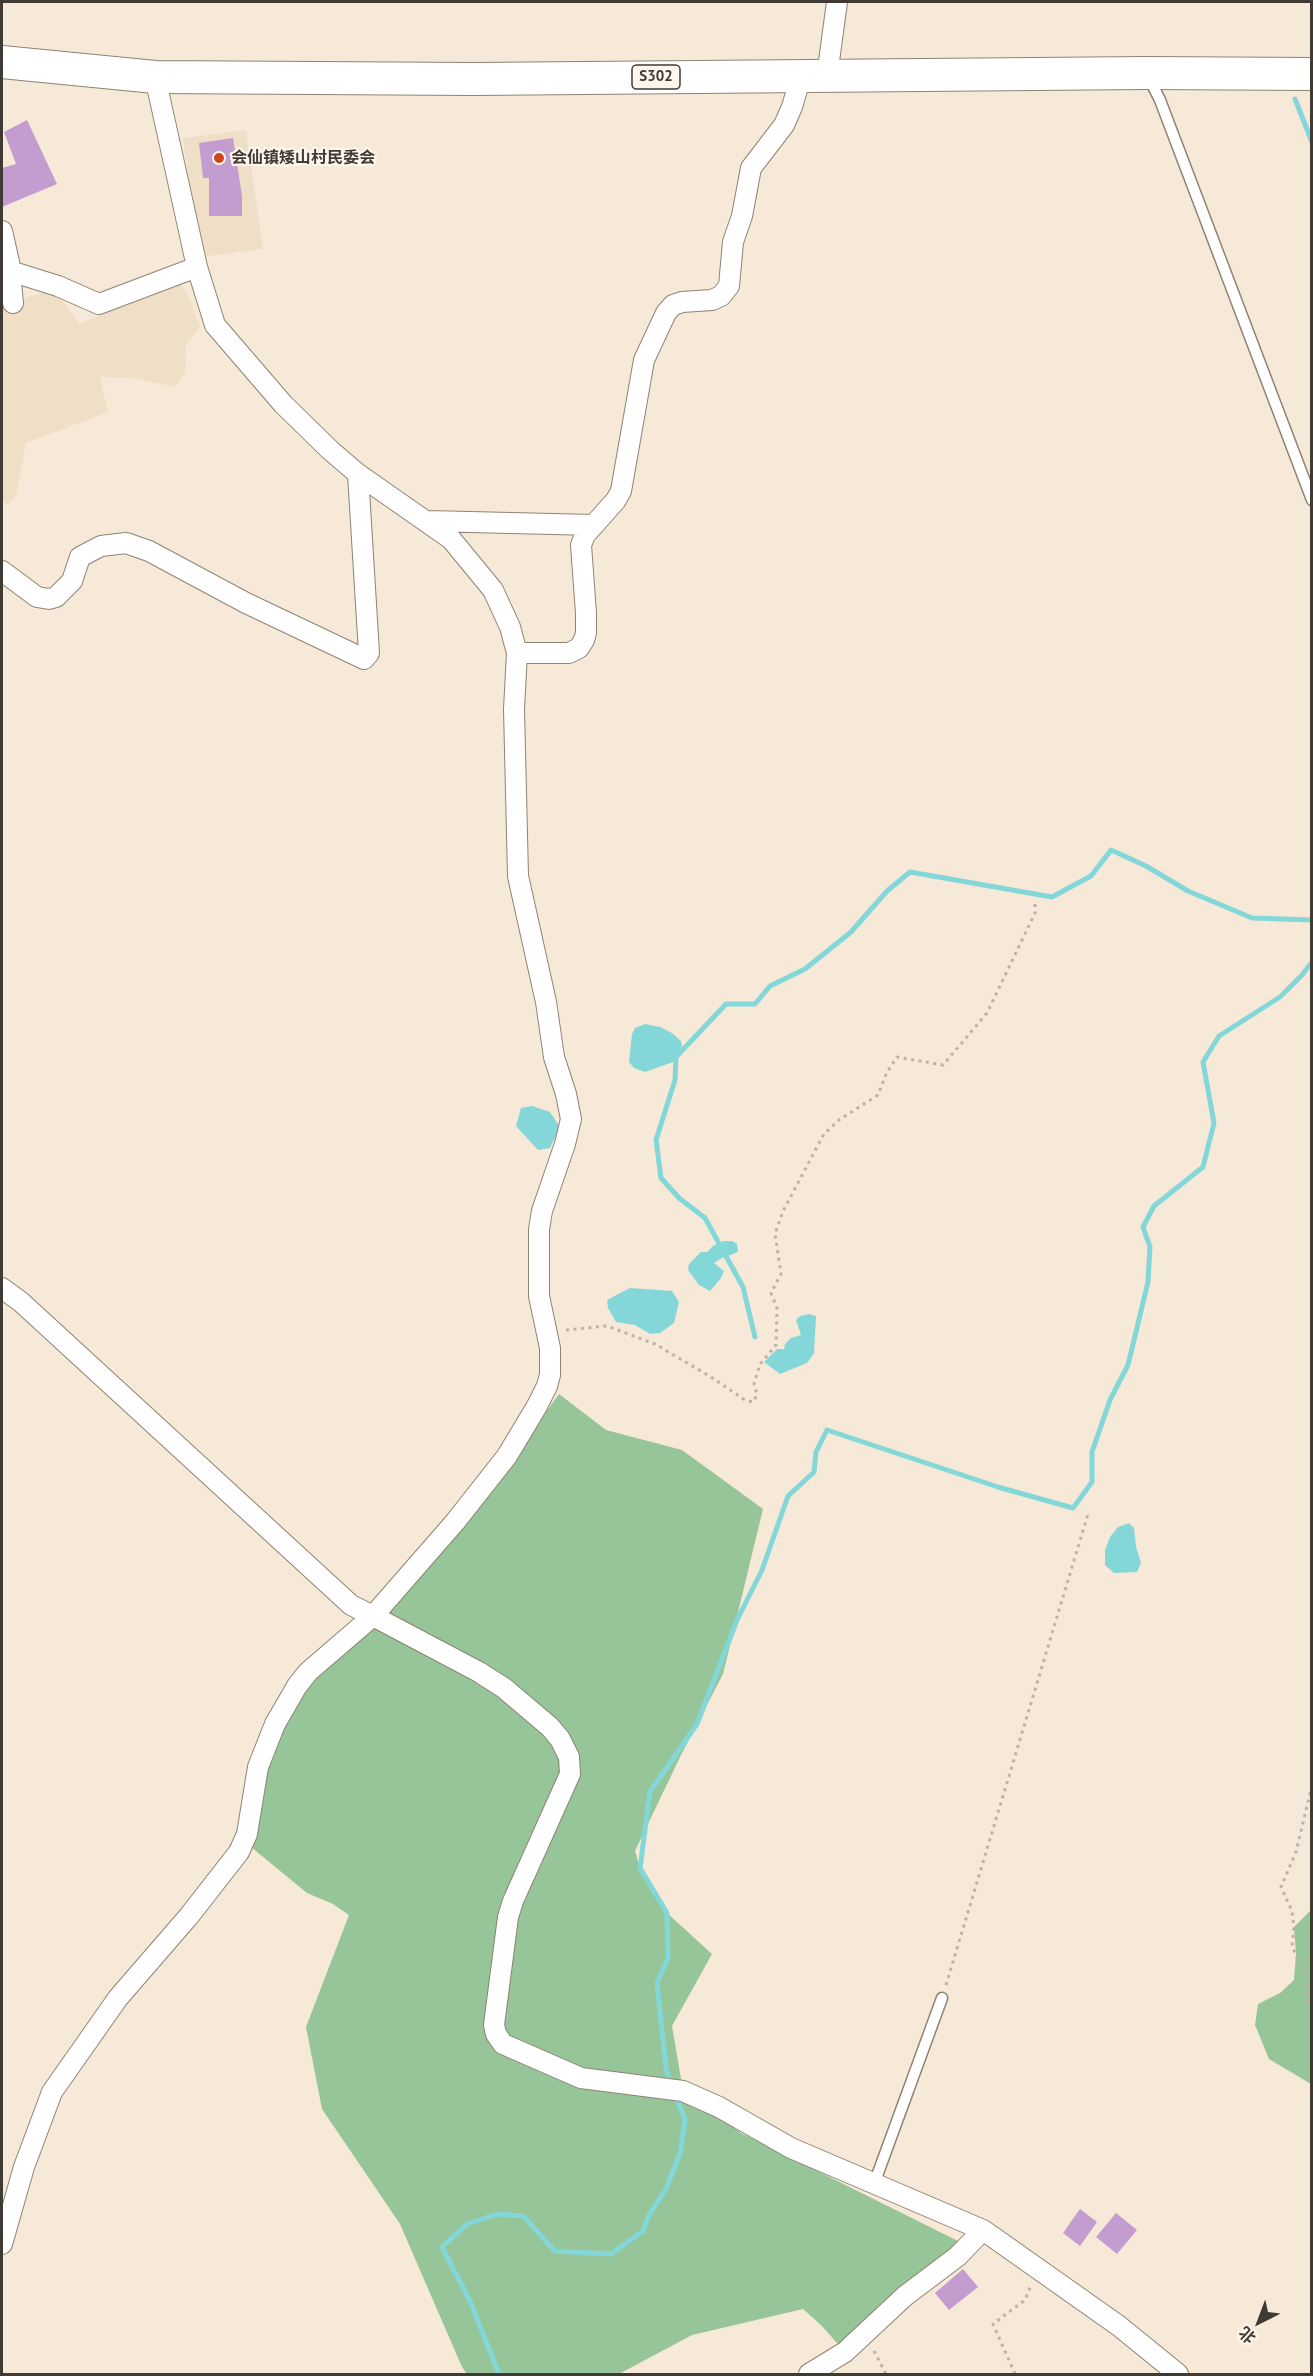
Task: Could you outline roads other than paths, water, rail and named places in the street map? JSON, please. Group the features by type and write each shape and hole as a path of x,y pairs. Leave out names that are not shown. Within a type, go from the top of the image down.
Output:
{"main road":[{"name":"S302","path":"2,62 155,77 484,78 1311,74"}],"street":[{"path":"517,653 569,653 581,645 586,633 581,545 585,535 616,500 621,491 644,360 666,314 674,305 682,302 712,300 721,296 729,286 733,242 742,216 751,168 784,125 792,106 814,76 837,2"},
{"path":"2,2244 24,2167 52,2092 118,1998 189,1916 239,1852 247,1834 258,1767 275,1724 297,1686 308,1672 373,1616 455,1522 507,1456 547,1386 552,1363 539,1296 540,1230 542,1211 566,1144 571,1119 554,1057 546,1002 518,876 514,709 517,653 510,627 493,590 451,539 358,474 330,450 284,404 218,328 196,267 155,77"},
{"path":"2,231 10,271 13,303"},
{"path":"10,271 58,286 99,304 196,267"},
{"path":"2,571 37,597 50,599 56,597 72,581 80,557 101,546 126,543 149,551 246,603 364,659 369,653 358,474"},
{"path":"428,521 594,525"},
{"path":"2,1288 21,1302 351,1605 479,1672 504,1688 545,1721 564,1745 570,1774 508,1917 494,2031 503,2044 563,2072 586,2079 683,2091 719,2107 791,2148 983,2230 1119,2326 1178,2374"},
{"path":"809,2374 845,2352 905,2296 958,2256 983,2230"}],"lane":[{"path":"1146,73 1160,100 1311,500"},
{"path":"874,2184 942,1998"}],"water":[{"path":"645,1024 660,1027 672,1033 681,1041 682,1046 673,1062 645,1072 634,1068 629,1062 632,1034 635,1028"},
{"path":"532,1106 550,1112 560,1127 550,1148 538,1150 516,1126 521,1108"},
{"path":"724,1241 737,1244 738,1252 714,1263 724,1271 710,1291 699,1285 688,1270 689,1264 701,1252 707,1252"},
{"path":"630,1288 672,1291 679,1302 674,1323 660,1333 650,1334 635,1325 616,1322 608,1308 607,1300"},
{"path":"809,1314 816,1316 814,1353 807,1363 780,1374 764,1362 777,1349 784,1349 785,1344 791,1338 801,1335 796,1320 800,1316"},
{"path":"1129,1523 1134,1528 1141,1563 1137,1572 1114,1573 1105,1565 1105,1550 1110,1537 1118,1527"}],"waterway":[{"path":"1295,99 1312,142"},
{"path":"755,1337 743,1287 705,1218 679,1198 661,1178 656,1140 675,1080 676,1057 726,1004 755,1004 770,986 805,969 851,932 887,891 910,872 1052,897 1091,876 1111,850 1146,866 1188,891 1252,918 1312,920"},
{"path":"671,2085 666,2068 657,1983 668,1958 667,1913 640,1868 650,1792 697,1724 737,1620 762,1570 788,1496 814,1472 816,1452 827,1430 998,1487 1073,1508 1092,1482 1092,1452 1110,1400 1128,1365 1148,1282 1150,1247 1143,1227 1154,1206 1203,1167 1214,1123 1203,1062 1219,1036 1280,997 1312,962"},
{"path":"499,2374 470,2301 442,2247 467,2224 497,2214 523,2216 555,2251 611,2254 643,2231 649,2215 666,2189 680,2153 685,2120 675,2094"}],"place":[{"name":"会仙镇矮山村民委会","path":"219,158"}]}
